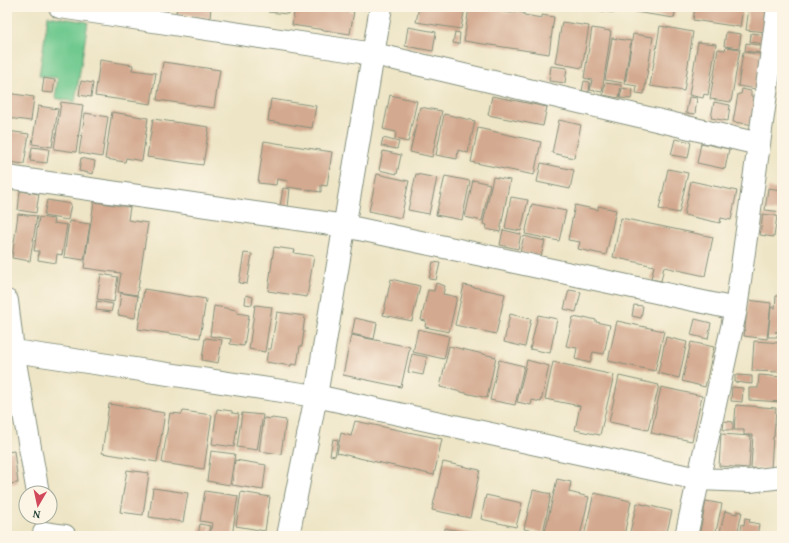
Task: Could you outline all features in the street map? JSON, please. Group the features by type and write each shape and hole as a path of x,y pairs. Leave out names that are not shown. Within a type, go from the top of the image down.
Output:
{"street":[{"path":"60,7 160,14 374,54 759,144"},
{"path":"288,536 316,396 381,7"},
{"path":"686,536 736,308 778,7"},
{"path":"7,178 345,226 736,308"},
{"path":"7,301 10,350 36,485"},
{"path":"10,350 316,396 698,479 750,481 782,477"}],"green space":[{"path":"48,16 88,22 75,102 55,98 58,78 39,76"}],"building":[{"path":"177,7 211,7 210,18 176,13"},
{"path":"269,7 290,7 288,14 268,12"},
{"path":"295,7 351,7 350,11 354,11 350,34 292,25"},
{"path":"419,7 465,7 461,29 416,22"},
{"path":"469,7 484,7 483,8 492,10 492,8 504,10 503,12 512,13 512,11 542,18 542,15 554,17 549,54 464,41"},
{"path":"596,7 616,7 615,13 596,10"},
{"path":"629,7 676,7 674,18 628,11"},
{"path":"695,7 743,7 740,27 693,20"},
{"path":"749,7 770,7 767,32 746,30"},
{"path":"562,22 589,26 582,68 555,63"},
{"path":"660,26 693,32 684,91 650,86"},
{"path":"408,27 436,32 433,51 405,46"},
{"path":"592,28 611,31 602,92 590,90 592,80 584,78"},
{"path":"455,32 460,33 459,44 453,43"},
{"path":"726,32 741,34 739,48 724,46"},
{"path":"751,33 767,35 765,44 750,42"},
{"path":"633,34 653,37 644,94 636,93 637,86 625,84"},
{"path":"612,38 631,41 624,83 605,80"},
{"path":"698,42 716,44 708,95 704,94 703,98 689,95"},
{"path":"746,43 763,46 761,53 745,51"},
{"path":"726,47 740,49 731,102 710,99 718,49 725,50"},
{"path":"743,52 766,55 759,70 756,89 738,86"},
{"path":"100,60 133,65 132,70 156,73 151,104 95,96"},
{"path":"163,62 220,70 214,108 157,100"},
{"path":"551,66 567,68 565,83 549,81"},
{"path":"44,78 55,80 53,93 42,92"},
{"path":"81,81 93,83 91,97 79,95"},
{"path":"584,81 590,82 589,92 582,91"},
{"path":"605,83 621,85 619,98 603,95"},
{"path":"622,88 633,90 631,99 620,98"},
{"path":"742,89 751,91 751,96 759,97 755,125 733,122 738,94 741,94"},
{"path":"7,93 34,97 31,121 7,118"},
{"path":"390,95 417,101 408,142 395,139 396,132 383,129"},
{"path":"492,96 547,107 543,126 488,115"},
{"path":"689,97 697,98 695,114 686,113"},
{"path":"271,99 316,106 312,128 268,121"},
{"path":"61,102 83,105 76,152 54,149"},
{"path":"714,102 730,105 728,121 711,118"},
{"path":"38,106 58,109 52,147 32,144"},
{"path":"420,107 442,111 432,157 410,152"},
{"path":"112,112 148,118 142,161 126,158 125,162 105,159"},
{"path":"85,113 108,117 102,157 79,153"},
{"path":"444,114 475,121 468,153 458,150 457,159 436,155"},
{"path":"153,119 209,127 203,165 147,157"},
{"path":"559,120 581,125 574,158 552,153"},
{"path":"478,128 541,142 534,175 471,162"},
{"path":"7,131 29,134 24,164 9,162 10,159 7,158"},
{"path":"383,138 399,142 397,149 381,146"},
{"path":"675,139 691,142 688,158 671,155"},
{"path":"264,141 332,152 327,186 321,185 321,192 287,187 288,181 277,179 276,185 258,183"},
{"path":"701,143 729,149 725,169 697,163"},
{"path":"32,147 49,149 47,163 30,161"},
{"path":"383,151 401,155 397,174 379,170"},
{"path":"81,158 95,161 93,174 79,171"},
{"path":"541,163 574,170 570,189 537,182"},
{"path":"668,169 688,173 679,213 659,209"},
{"path":"377,174 409,181 401,218 369,211"},
{"path":"416,174 437,178 429,214 408,210"},
{"path":"445,176 470,181 462,220 436,215"},
{"path":"493,177 510,180 500,232 486,229 487,225 483,224"},
{"path":"473,180 490,184 482,221 465,217"},
{"path":"691,181 737,191 731,220 721,218 720,223 684,215"},
{"path":"283,188 290,189 288,207 280,206"},
{"path":"768,188 782,190 782,212 765,210"},
{"path":"20,191 39,194 36,213 18,210"},
{"path":"511,197 528,200 521,231 505,228"},
{"path":"47,200 71,204 68,220 44,216"},
{"path":"94,202 130,207 128,220 148,223 137,295 118,292 121,273 84,268"},
{"path":"532,204 566,211 559,241 525,234"},
{"path":"575,205 598,210 598,206 616,210 606,255 578,249 580,242 568,240"},
{"path":"18,214 37,216 30,261 12,258"},
{"path":"763,214 777,216 774,237 760,235"},
{"path":"39,217 54,219 53,223 67,225 62,255 57,254 56,263 38,260 39,251 34,251"},
{"path":"621,218 713,237 705,276 664,267 661,281 651,279 654,266 613,257"},
{"path":"69,221 90,224 84,260 64,257"},
{"path":"503,230 521,234 518,249 500,245"},
{"path":"524,236 545,241 541,256 520,252"},
{"path":"274,247 295,250 294,253 314,256 307,297 268,291"},
{"path":"244,253 252,254 247,284 239,283"},
{"path":"433,262 440,263 436,280 429,279"},
{"path":"101,274 118,277 114,302 97,299"},
{"path":"391,279 420,286 412,321 383,315"},
{"path":"436,283 445,286 443,294 457,297 449,332 425,327 426,321 421,320 428,290 434,291"},
{"path":"464,285 505,294 496,334 455,325"},
{"path":"144,289 206,299 200,338 138,329"},
{"path":"569,290 581,292 576,312 564,309"},
{"path":"121,293 138,296 135,318 118,315"},
{"path":"246,295 253,297 252,305 245,304"},
{"path":"776,296 782,296 782,335 777,335 777,337 768,337 771,307 775,308"},
{"path":"748,300 771,303 767,339 744,336"},
{"path":"97,301 113,304 111,312 96,310"},
{"path":"255,305 272,307 265,352 249,349"},
{"path":"634,305 643,306 641,318 632,316"},
{"path":"214,306 237,310 237,313 249,315 244,346 230,344 231,339 210,336"},
{"path":"277,312 305,316 302,346 300,346 297,365 291,364 291,366 266,362 268,349 271,349"},
{"path":"510,314 531,319 525,347 504,342"},
{"path":"538,315 557,319 550,353 530,349"},
{"path":"573,317 584,319 584,317 596,320 596,322 610,325 604,354 593,352 590,363 575,359 577,348 566,346"},
{"path":"355,318 377,323 374,339 352,334"},
{"path":"695,319 711,323 708,339 691,335"},
{"path":"617,321 664,331 655,371 608,361"},
{"path":"418,329 449,336 444,359 413,352"},
{"path":"351,335 410,347 401,387 343,375"},
{"path":"666,337 687,342 679,378 658,373"},
{"path":"205,338 222,340 218,363 202,360"},
{"path":"754,341 782,343 782,372 752,371"},
{"path":"691,342 714,347 705,387 682,381"},
{"path":"449,346 496,357 487,398 440,387"},
{"path":"412,354 427,357 423,375 408,372"},
{"path":"499,360 524,366 515,405 490,400"},
{"path":"527,360 549,366 541,402 532,400 531,405 517,402"},
{"path":"553,362 614,375 600,435 575,430 580,406 545,399"},
{"path":"735,375 752,376 752,384 735,382"},
{"path":"759,375 782,377 782,402 749,400 749,388 758,388"},
{"path":"619,376 659,385 648,430 609,422"},
{"path":"661,387 702,396 692,441 651,433"},
{"path":"732,387 743,388 742,402 731,401"},
{"path":"109,404 165,413 157,462 102,453"},
{"path":"736,405 776,408 771,469 751,468 753,435 744,435 744,430 734,430"},
{"path":"780,405 782,405 782,430 778,430"},
{"path":"217,409 232,411 232,413 239,414 234,447 212,444"},
{"path":"183,411 212,415 204,469 162,463 170,413 182,414"},
{"path":"242,413 263,415 257,450 237,447"},
{"path":"264,418 286,420 281,454 259,451"},
{"path":"355,421 442,439 434,475 337,453 341,433 351,436"},
{"path":"724,421 733,422 733,430 723,430"},
{"path":"779,431 782,431 782,456 777,456"},
{"path":"721,434 751,436 749,468 719,466"},
{"path":"333,439 338,440 335,456 330,455"},
{"path":"14,451 18,483 7,484 7,452"},
{"path":"211,451 235,454 230,485 207,481"},
{"path":"235,460 266,465 263,490 232,485"},
{"path":"443,462 480,470 470,518 432,510"},
{"path":"127,470 149,473 143,515 120,512"},
{"path":"557,479 571,482 569,492 589,497 580,536 544,536"},
{"path":"153,488 188,493 183,522 149,517"},
{"path":"533,490 551,494 543,533 524,529"},
{"path":"205,491 238,496 232,536 210,534 212,523 200,521"},
{"path":"241,492 270,497 265,531 236,526"},
{"path":"594,493 631,501 624,536 584,536"},
{"path":"486,495 522,503 516,527 481,519"},
{"path":"706,501 722,504 715,536 699,536"},
{"path":"637,503 672,511 666,536 629,536"},
{"path":"725,511 737,514 737,511 742,512 737,536 719,536"},
{"path":"745,518 750,519 749,522 759,524 757,536 740,536 742,524 744,525"},
{"path":"200,524 210,526 208,536 198,536"},
{"path":"445,528 478,535 478,536 444,536"}]}
